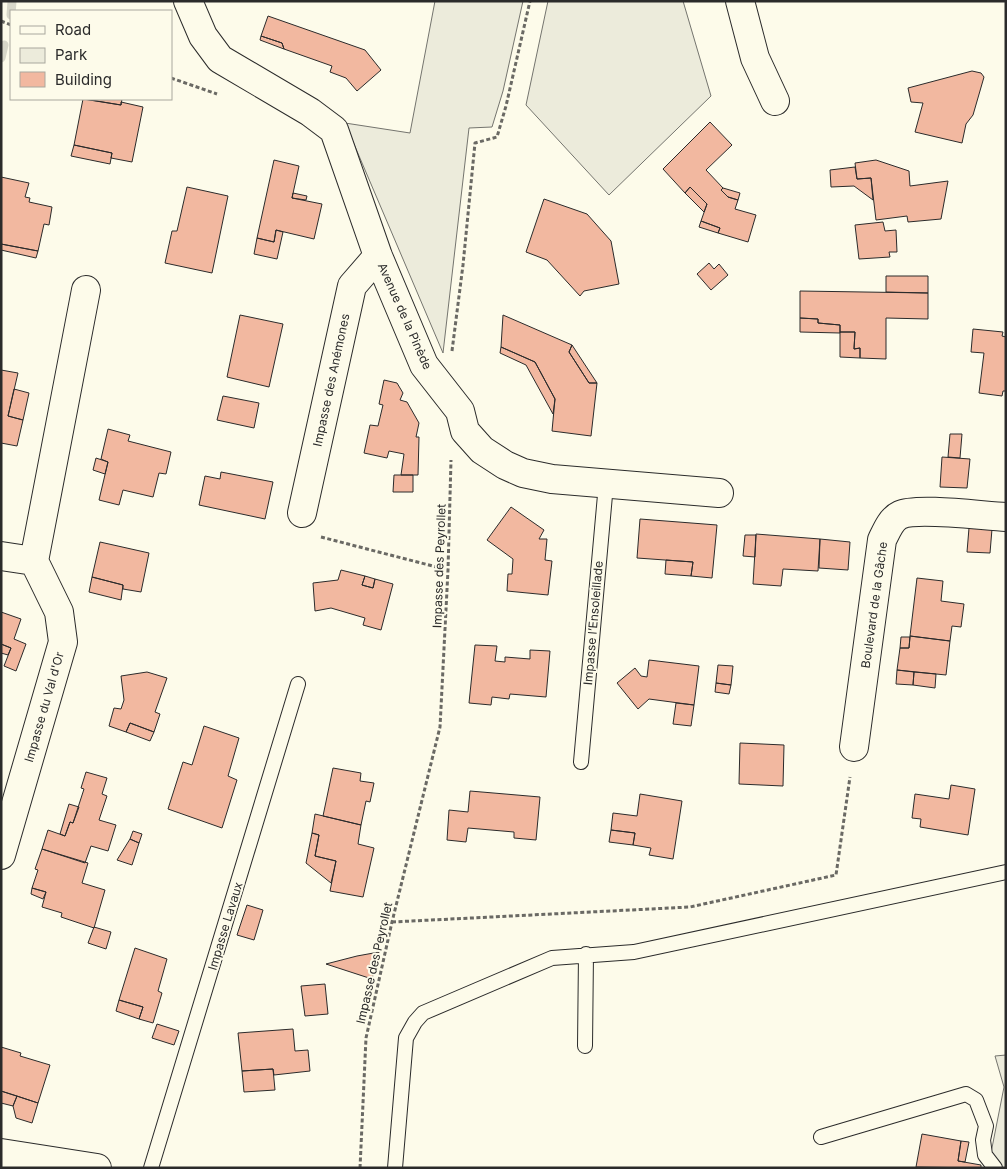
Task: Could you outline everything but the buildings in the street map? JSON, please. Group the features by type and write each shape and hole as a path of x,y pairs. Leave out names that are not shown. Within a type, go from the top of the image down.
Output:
{"street":[{"name":"Avenue de la Pinède","path":"188,1 203,36 220,59 310,112 334,130 378,256 424,365 460,411 465,431 482,450 505,465 523,473 552,479 719,493"},
{"path":"740,1 754,58 775,100"},
{"name":"Impasse des Anémones","path":"302,513 352,286 378,256"},
{"path":"1,556 34,562 86,290"},
{"name":"Boulevard de la Gâche","path":"854,747 882,540 890,525 899,516 916,512 1006,517"},
{"name":"Impasse du Val d'Or","path":"1,855 63,642 58,612 34,562"},
{"path":"1,1153 97,1168"}],"lane":[{"name":"Impasse l’Ensoleillade","path":"581,762 606,484"},
{"name":"Impasse Lavaux","path":"151,1168 298,684"},
{"path":"395,1168 406,1038 415,1022 423,1013 552,958 586,954 634,952 1006,872"},
{"path":"585,1046 586,954"},
{"path":"822,1137 966,1094 976,1100 986,1126 983,1140 985,1155 995,1168"}],"path":[{"path":"452,352 475,143 497,137 530,1"},
{"name":"Impasse des Peyrollet","path":"360,1168 366,1038 392,922 440,727 448,570 451,442 465,431"},
{"path":"302,513 308,534 448,570"},
{"path":"392,922 690,907 836,875 854,747"}],"green space":[{"path":"435,1 523,1 503,91 492,127 469,128 443,353 345,123 410,133"},
{"path":"548,1 683,1 711,96 609,195 526,105"},
{"path":"1006,1055 1006,1168 988,1168 1004,1087 995,1056"}],"waterway":[{"path":"11,10 12,1"},
{"path":"1,58 4,45"}]}
